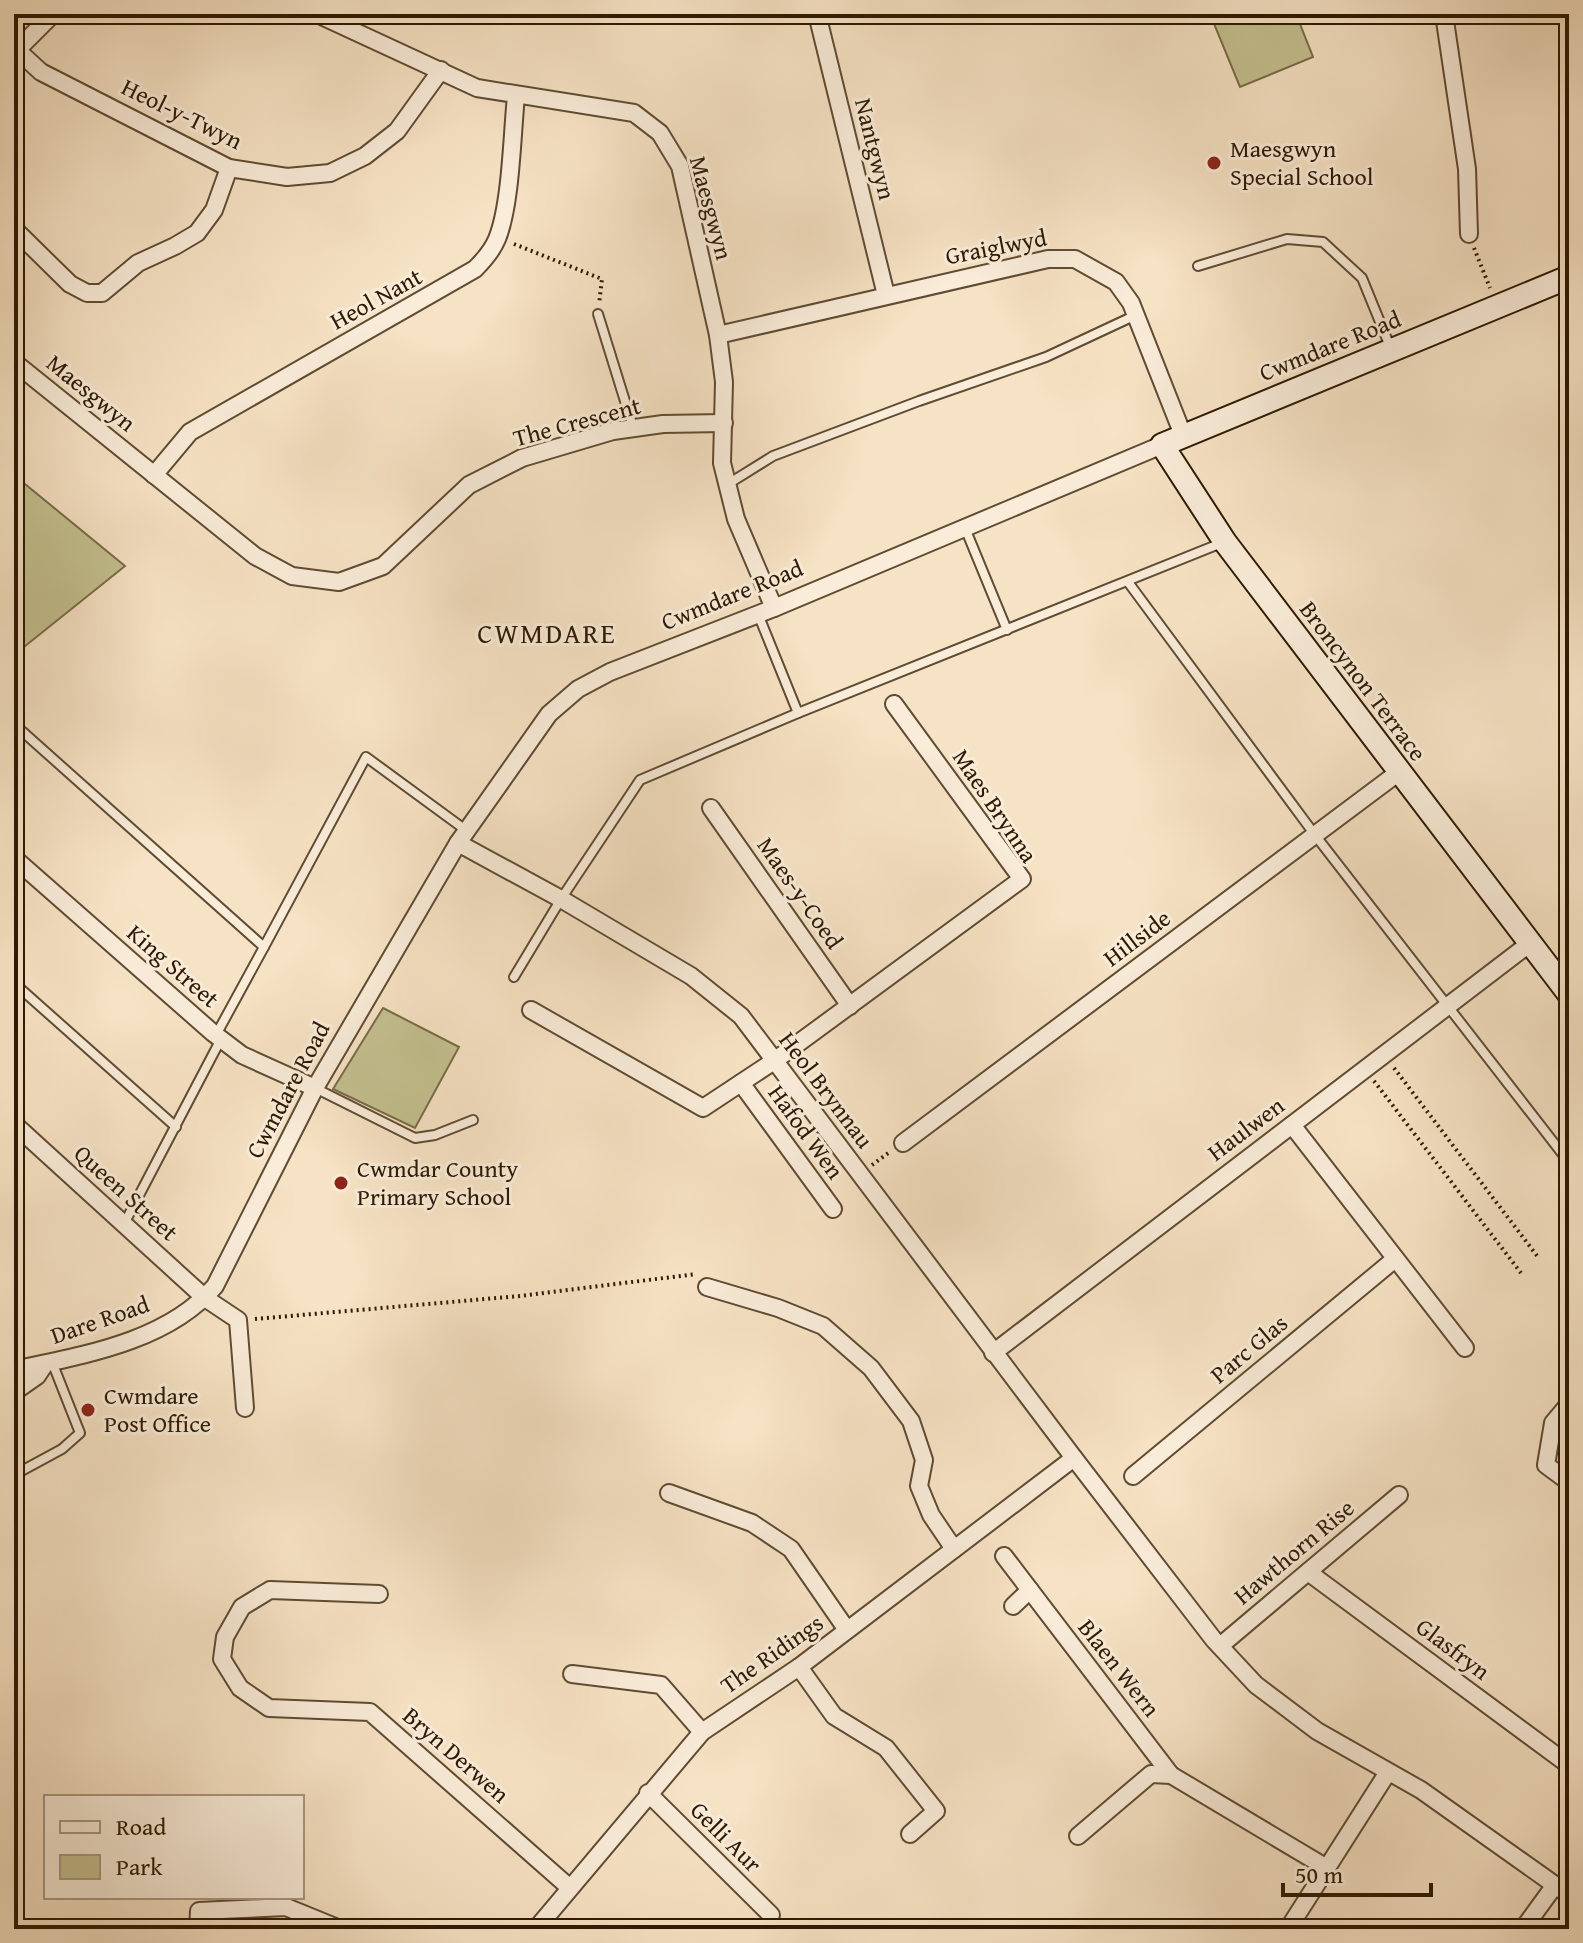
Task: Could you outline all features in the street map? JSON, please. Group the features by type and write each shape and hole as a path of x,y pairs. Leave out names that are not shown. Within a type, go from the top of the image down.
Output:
{"street":[{"path":"15,52 53,14"},
{"name":"Maesgwyn","path":"317,14 477,88 634,113 660,133 680,166 718,335 724,382 722,463 736,519 766,611"},
{"name":"Nantgwyn","path":"817,14 886,295"},
{"path":"1444,14 1467,169 1469,234"},
{"name":"Heol-y-Twyn","path":"15,52 41,72 229,168 287,177 330,173 365,156 397,131 441,70"},
{"name":"Heol Nant","path":"154,475 190,432 475,269 488,255 497,238 504,213 516,96"},
{"path":"14,229 70,284 87,293 102,293 138,263 197,233 214,210 229,168"},
{"name":"Graiglwyd","path":"718,335 1048,259 1075,259 1116,282 1136,315 1183,435"},
{"name":"Cwmdare Road","path":"205,1298 227,1267 315,1088 463,837 549,714 578,689 610,672 766,611 1569,277"},
{"name":"Maesgwyn","path":"14,362 255,556 292,576 339,582"},
{"name":"The Crescent","path":"339,582 383,566 469,485 522,458 613,431 663,424 724,423"},
{"name":"Broncynon Terrace","path":"1162,445 1225,542 1569,994"},
{"name":"Maes Brynna","path":"850,1006 1022,879 894,704"},
{"name":"Hillside","path":"903,1143 1399,772"},
{"name":"Maes-y-Coed","path":"711,808 850,1006"},
{"name":"Heol Brynnau","path":"463,837 691,976 741,1016 993,1353 1220,1646 1256,1685 1305,1722 1421,1790 1569,1895"},
{"name":"King Street","path":"14,858 218,1037 242,1055 315,1088"},
{"name":"Haulwen","path":"993,1353 1529,944"},
{"path":"531,1010 703,1108 850,1006"},
{"name":"Hafod Wen","path":"741,1083 833,1209"},
{"name":"Queen Street","path":"14,1124 205,1298 238,1320"},
{"path":"1292,1125 1465,1348"},
{"name":"Parc Glas","path":"1133,1476 1395,1259"},
{"path":"707,1287 778,1308 823,1326 871,1368 911,1421 924,1460 919,1486 931,1515 954,1549"},
{"name":"Dare Road","path":"14,1392 49,1363 143,1336 205,1298"},
{"path":"238,1320 245,1408"},
{"path":"14,1370 49,1363"},
{"path":"1569,1404 1553,1423 1546,1465 1569,1482"},
{"name":"The Ridings","path":"536,1929 702,1732 799,1667 1074,1458"},
{"path":"669,1493 752,1523 791,1549 847,1630"},
{"name":"Hawthorn Rise","path":"1220,1646 1399,1495"},
{"name":"Blaen Wern","path":"1004,1556 1171,1775 1327,1868"},
{"name":"Glasfryn","path":"1308,1572 1569,1765"},
{"name":"Bryn Derwen","path":"379,1594 270,1590 242,1607 225,1637 222,1659 240,1688 269,1708 370,1712 570,1888"},
{"path":"1013,1606 1030,1590"},
{"path":"799,1667 834,1716 886,1748 936,1811 910,1834"},
{"path":"572,1674 661,1685 702,1732"},
{"path":"1288,1929 1388,1772"},
{"path":"1078,1836 1151,1774 1171,1775"},
{"name":"Gelli Aur","path":"648,1793 771,1915"},
{"path":"1523,1929 1555,1885"},
{"path":"198,1929 199,1911 286,1907 340,1929"}],"lane":[{"path":"1198,266 1287,239 1323,242 1362,278 1391,350"},
{"path":"598,314 633,428"},
{"path":"728,484 773,456 1046,357 1136,315"},
{"path":"965,528 1007,630"},
{"path":"514,977 561,899 640,780 798,713 1225,542"},
{"path":"1128,582 1315,835 1568,1161"},
{"path":"766,611 798,713"},
{"path":"14,724 264,947"},
{"path":"124,1224 176,1127 264,947 366,757 463,837"},
{"path":"14,983 176,1127"},
{"path":"315,1088 415,1138 435,1135 473,1120"},
{"path":"14,1475 62,1449 80,1433 49,1363"}],"path":[{"path":"1469,234 1497,306"},
{"path":"497,238 602,279 598,314"},
{"path":"1384,1055 1538,1257"},
{"path":"1364,1069 1521,1273"},
{"path":"859,1174 903,1143"},
{"path":"238,1320 520,1296 697,1274 707,1287"}],"green space":[{"path":"1210,14 1296,14 1313,57 1240,87"},
{"path":"14,475 125,566 14,655"},
{"path":"383,1008 459,1047 415,1128 333,1089"}],"place":[{"name":"Maesgwyn Special School","path":"1214,163"},
{"name":"Cwmdar County Primary School","path":"341,1183"},
{"name":"Cwmdare Post Office","path":"88,1410"}],"district":[{"name":"CWMDARE","path":"547,633"}]}
